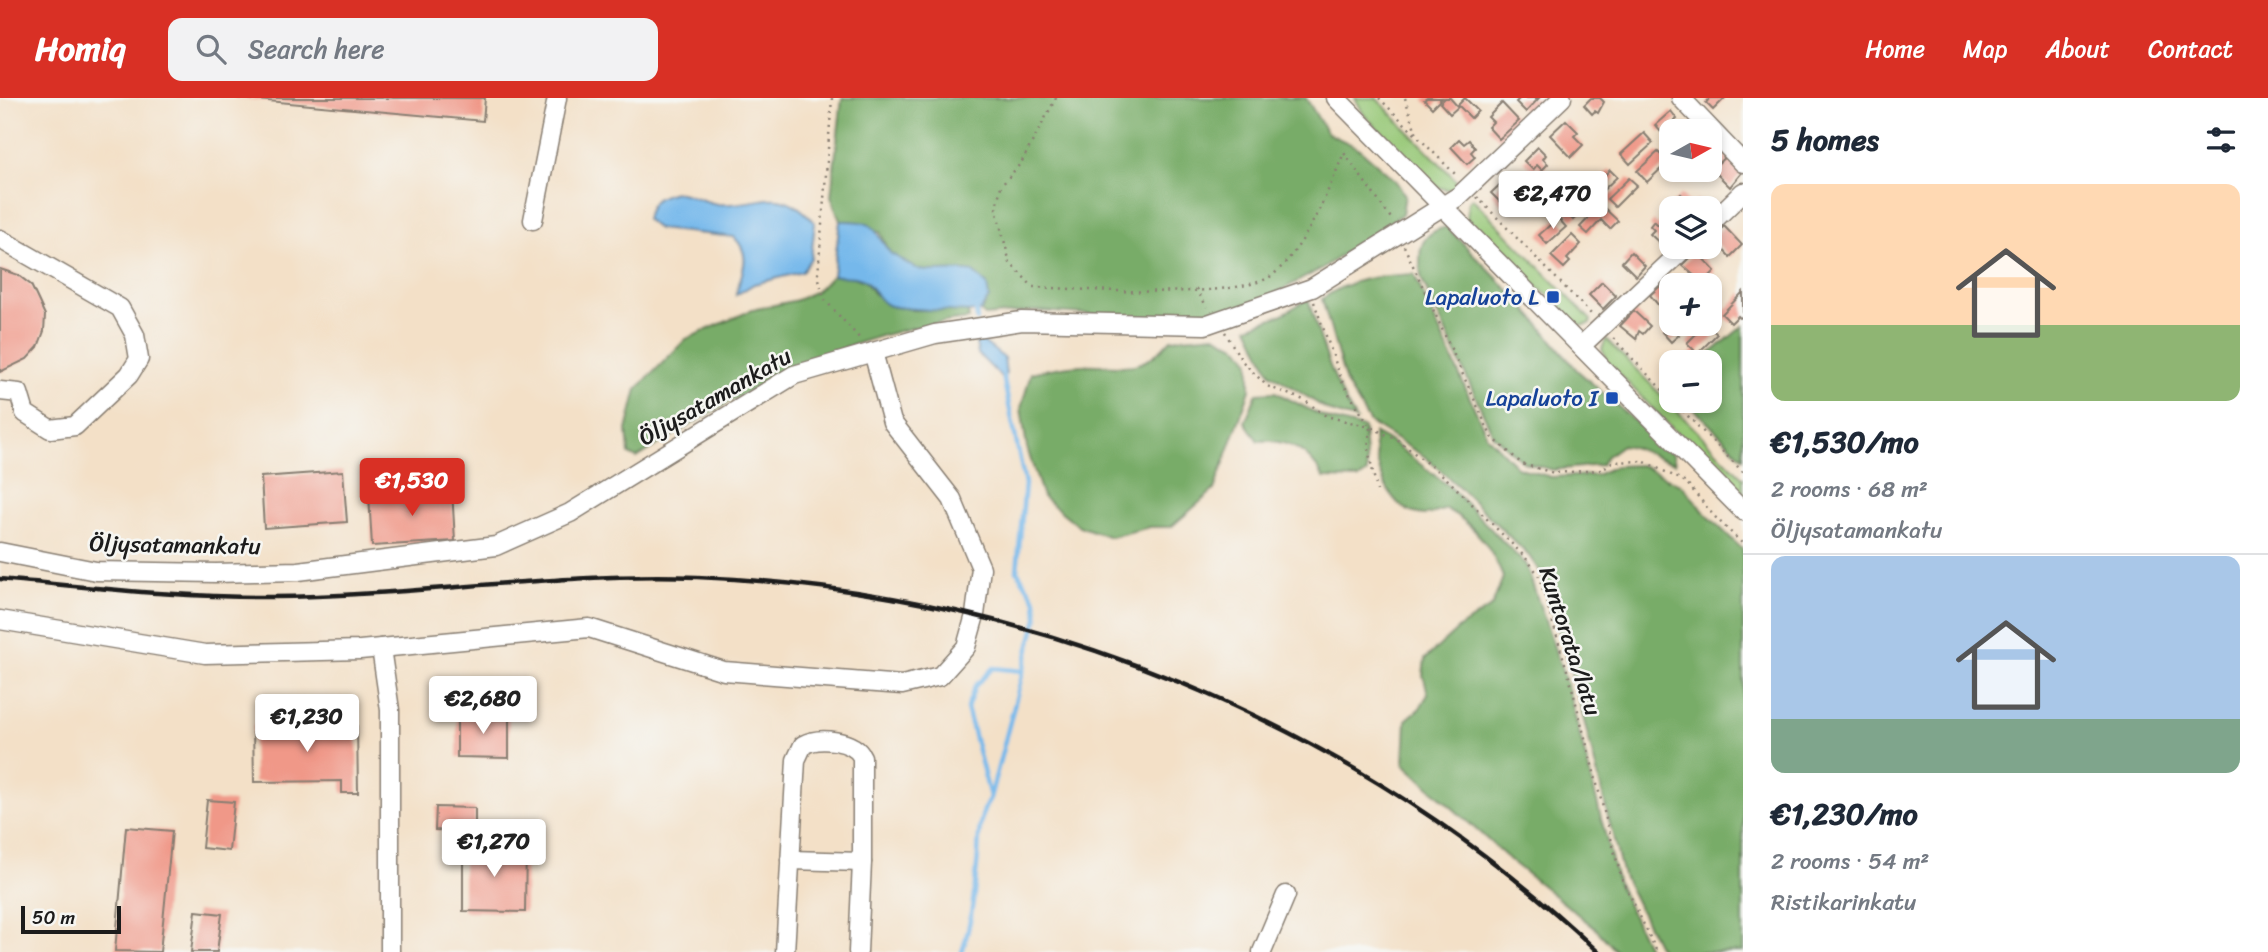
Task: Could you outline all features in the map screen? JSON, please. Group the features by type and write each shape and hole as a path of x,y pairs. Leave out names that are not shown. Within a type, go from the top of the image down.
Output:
{"street":[{"path":"533,220 557,98"},
{"path":"1336,98 1743,511"},
{"name":"Öljysatamankatu","path":"0,552 96,571 216,573 298,571 496,546 569,513 793,375 935,334 1022,321 1205,325 1310,289 1469,189 1562,98"},
{"path":"1681,98 1743,163"},
{"path":"1722,212 1743,192"},
{"path":"0,239 120,308 135,335 139,359 129,375 75,426 50,429 25,413 19,393 0,391"},
{"path":"1581,346 1673,259"},
{"path":"0,620 205,654 381,648 589,628 724,671 902,685 940,676 966,647 975,614 981,568 952,499 892,422 873,352"},
{"path":"381,648 390,710 390,952"},
{"path":"785,952 796,760 803,745 813,741 849,744 862,757 862,862 858,952"},
{"path":"790,860 862,862"},
{"path":"1262,952 1286,895"}],"path":[{"path":"832,98 818,275 824,299 873,352"},
{"path":"1055,98 1021,163 1001,186 996,209 1010,263 1032,287 1196,289 1257,283 1274,274 1309,229 1344,153 1390,215 1491,436 1504,450 1522,464 1554,474 1601,470 1612,462 1643,461 1686,482 1714,516 1743,544"},
{"path":"1379,98 1659,386"},
{"path":"1405,98 1417,135"},
{"name":"Kuntorata/latu","path":"1196,289 1242,361 1268,386 1304,400 1326,416 1370,427 1396,439 1445,477 1525,557 1538,574 1570,680 1621,877 1657,952"},
{"path":"1310,289 1343,384 1370,427 1368,449 1377,491"},
{"path":"1685,413 1743,472"}],"green space":[{"path":"842,98 1306,98 1327,133 1357,147 1395,180 1405,195 1402,214 1321,269 1250,307 1185,320 1036,311 985,316 980,311 984,307 987,285 973,272 932,272 910,267 891,255 880,232 852,221 840,221 831,196"},
{"path":"1355,98 1376,98 1456,180 1457,186 1450,190 1437,187 1364,115"},
{"path":"1472,198 1591,320 1590,324 1578,326 1553,299 1518,272 1467,219 1468,202"},
{"path":"1447,227 1522,304 1577,370 1673,455 1675,463 1622,445 1607,456 1601,465 1553,470 1523,462 1493,435 1421,278 1420,252 1425,239 1437,230"},
{"path":"1414,274 1487,436 1517,467 1551,477 1596,475 1616,466 1641,465 1683,486 1706,514 1743,550 1743,952 1661,952 1623,876 1575,685 1542,575 1529,556 1459,487 1425,457 1370,423 1346,383 1322,299 1355,282"},
{"path":"833,275 851,276 865,281 874,294 912,310 960,310 968,312 969,319 924,325 837,351 755,388 637,458 629,454 627,430 637,389 686,339 752,310 797,300 816,291"},
{"path":"1308,299 1334,377 1356,420 1331,412 1270,373 1248,327 1281,315"},
{"path":"1743,326 1743,458 1698,413 1722,413 1722,350 1714,350"},
{"path":"1215,335 1240,348 1250,362 1250,390 1214,490 1171,527 1150,527 1110,537 1079,526 1043,497 1027,448 1021,408 1031,373 1075,365 1120,366 1140,363 1160,351 1171,339"},
{"path":"1606,339 1659,393 1659,413 1679,413 1743,478 1743,500 1607,362 1602,349"},
{"path":"1275,392 1328,419 1364,428 1367,473 1359,479 1324,478 1312,461 1297,449 1279,442 1258,441 1245,422 1257,393"},
{"path":"1374,433 1393,443 1451,488 1526,565 1567,685 1618,884 1650,952 1617,952 1596,929 1510,860 1404,764 1406,720 1420,708 1428,694 1423,675 1425,659 1459,628 1492,606 1503,577 1481,538 1456,515 1446,509 1427,515 1412,512 1401,506 1392,496 1380,472"}],"water":[{"path":"675,192 718,204 770,199 791,203 815,223 811,258 802,272 754,284 736,295 744,259 740,244 734,237 658,229 646,219 655,200"},
{"path":"840,221 868,224 877,232 891,254 917,269 973,272 987,285 989,298 980,311 887,305 861,279 833,275"},
{"path":"983,331 985,343 1004,358 1006,374 1001,377 978,354 974,333"}],"building":[{"path":"236,98 485,98 483,121"},
{"path":"1442,98 1432,108 1424,100"},
{"path":"1445,98 1450,98 1458,107 1450,114 1440,103"},
{"path":"1465,98 1478,111 1471,118 1458,105"},
{"path":"1520,98 1539,98 1526,112 1516,102"},
{"path":"1591,98 1600,98 1604,102 1598,113 1595,111 1592,114 1584,105"},
{"path":"1710,98 1725,98 1713,110 1706,103"},
{"path":"1502,103 1519,121 1499,139 1488,127 1493,122 1488,117"},
{"path":"1671,111 1677,119 1662,119"},
{"path":"1566,120 1578,132 1574,136 1583,145 1571,157 1550,135"},
{"path":"1644,133 1653,143 1630,164 1621,154"},
{"path":"1459,139 1464,144 1469,140 1475,148 1471,152 1475,157 1467,164 1451,147"},
{"path":"1538,147 1546,155 1543,159 1548,164 1542,170 1537,165 1533,170 1524,161"},
{"path":"1659,153 1659,171 1647,182 1637,171"},
{"path":"1727,155 1743,171 1730,187 1722,179 1722,160"},
{"path":"1610,170 1617,177 1598,195 1591,188"},
{"path":"1508,177 1519,188 1504,206 1491,193"},
{"path":"1629,178 1637,185 1615,207 1607,199"},
{"path":"1586,190 1594,199 1573,220 1565,211"},
{"path":"1601,205 1618,221 1610,229 1601,220 1588,234 1580,227"},
{"path":"1558,218 1566,227 1547,244 1539,235"},
{"path":"1654,221 1659,224 1659,242 1650,234 1654,230 1650,226"},
{"path":"1724,226 1742,245 1730,257 1722,249"},
{"path":"1572,235 1581,244 1567,259 1570,262 1564,268 1551,256"},
{"path":"1631,252 1645,266 1636,276 1622,262"},
{"path":"1688,259 1704,259 1715,271 1691,273 1682,265"},
{"path":"0,269 18,275 31,285 45,315 44,331 38,347 27,359 0,372"},
{"path":"1602,282 1616,296 1603,309 1589,295"},
{"path":"1659,287 1659,306 1650,295"},
{"path":"1743,292 1743,316 1738,316 1731,323 1722,314"},
{"path":"1634,311 1650,326 1643,334 1639,331 1636,339 1620,326"},
{"path":"1666,336 1678,336 1671,342"},
{"path":"1694,336 1715,336 1701,350 1694,350 1687,343"},
{"path":"343,471 347,522 264,528 261,477"},
{"path":"452,490 455,541 372,546 369,495"},
{"path":"457,713 509,714 509,758 457,757"},
{"path":"357,724 358,793 342,793 342,781 254,782 253,725"},
{"path":"207,800 234,802 229,851 202,848"},
{"path":"436,807 475,808 475,831 435,830"},
{"path":"126,827 172,831 160,952 115,951"},
{"path":"463,846 526,846 525,912 463,911"},
{"path":"196,911 222,914 217,952 191,952"}],"waterway":[{"path":"976,312 977,320"},
{"path":"962,952 972,910 981,823 1037,618 1036,600 1017,571 1025,484 1003,376"},
{"path":"990,797 967,708 975,686 993,668 1023,671"}],"railway":[{"path":"0,579 170,594 272,597 378,593 591,578 697,577 821,587 944,609 1065,641 1182,683 1294,736 1402,798 1503,870 1598,952"}],"place":[{"name":"Lapaluoto L","path":"1553,297"},
{"name":"Lapaluoto I","path":"1612,398"}]}
